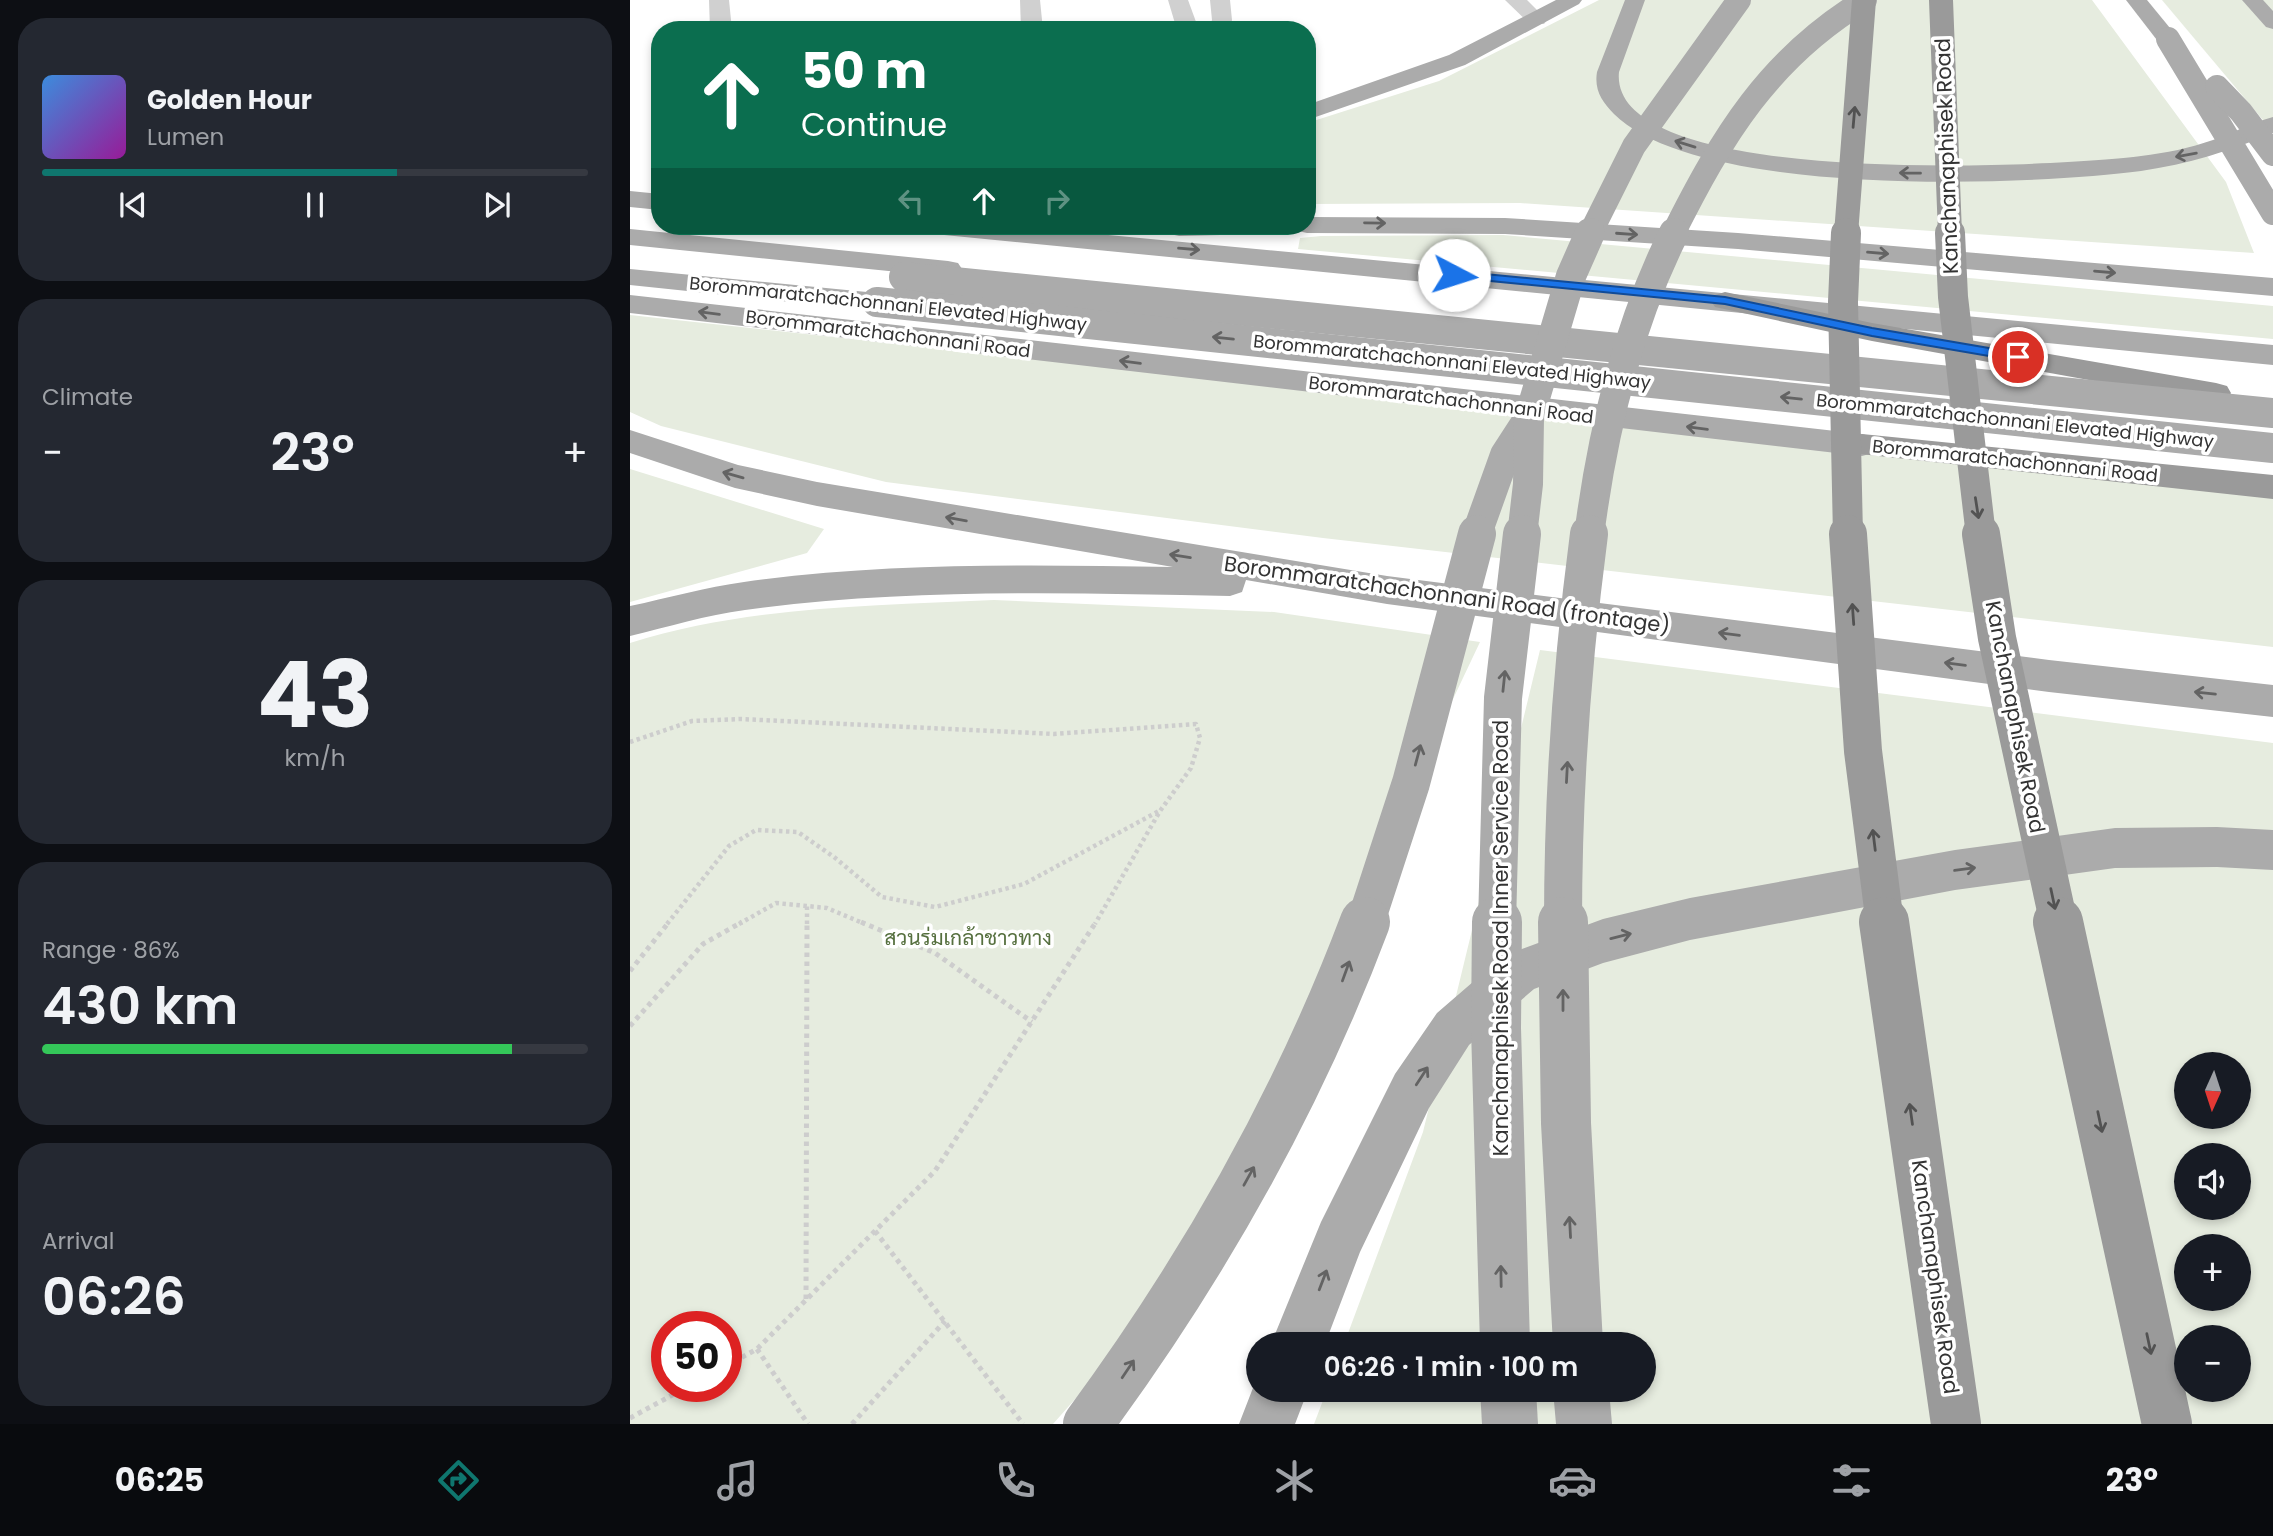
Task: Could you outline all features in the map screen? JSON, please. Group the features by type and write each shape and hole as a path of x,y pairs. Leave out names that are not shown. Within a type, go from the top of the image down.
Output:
{"highway":[{"name":"Kanchanaphisek Road","path":"1865,0 1846,221 1843,302 1849,562 1863,751 1890,967 1956,1424"},
{"name":"Kanchanaphisek Road","path":"1941,0 1953,298 1975,494 1995,625 2167,1424"},
{"path":"1725,301 1872,332 2216,393"},
{"path":"1859,358 2273,398"},
{"name":"Borommaratchachonnani Road","path":"1862,445 2273,487"}],"main road":[{"path":"1316,108 1457,60 1572,0"},
{"path":"1635,0 1607,80 1612,98 1632,121 1654,134 1687,146 1737,157 1902,173 2027,172 2123,165 2195,153 2273,124"},
{"name":"Kanchanaphisek Road Inner Service Road","path":"1505,1332 1496,1042 1497,843 1503,698 1528,484 1529,418 1571,276 1604,202 1654,117 1739,0"},
{"path":"1577,1332 1563,1050 1562,859 1572,676 1585,555 1603,452 1623,366 1656,271 1720,142 1758,89 1786,56 1819,28 1865,0"},
{"path":"2136,0 2168,39 2241,112 2273,154"},
{"path":"2252,0 2273,23"},
{"path":"2168,39 2192,83 2254,178 2273,213"},
{"path":"630,199 651,201"},
{"path":"1316,225 1505,226 1738,241 2273,287"},
{"path":"1037,235 2273,355"},
{"path":"1048,236 1069,235"},
{"path":"630,237 1859,358"},
{"name":"Borommaratchachonnani Elevated Highway","path":"630,249 2273,413"},
{"name":"Borommaratchachonnani Elevated Highway","path":"630,277 2273,448"},
{"name":"Borommaratchachonnani Road","path":"630,304 1862,445"},
{"path":"1088,1424 1114,1391 1206,1254 1276,1128 1342,984 1404,810 1483,508 1504,458 1529,418"},
{"name":"Borommaratchachonnani Road (frontage)","path":"630,441 735,476 817,494 1387,590 2022,672 2273,701"},
{"path":"630,621 742,596 866,583 995,578 1226,582 1320,578"},
{"path":"1303,1332 1339,1240 1412,1091 1453,1029 1519,972 1603,941 1690,919 1955,870 2115,848 2217,847 2273,850"},
{"path":"1267,1424 1275,1402"},
{"path":"1509,1402 1510,1424"},
{"path":"1582,1402 1584,1424"}],"street":[{"path":"719,0 720,21"},
{"path":"1030,0 1031,21"},
{"path":"1178,0 1185,21"},
{"path":"1220,0 1222,21"},
{"path":"1516,0 1537,20"}],"path":[{"path":"630,742 692,721 741,719 1054,734 1196,724 1200,738 1191,768 1160,811 1095,924 934,1171 757,1349 742,1357"},
{"path":"630,971 729,846 756,830 798,832 834,857 882,897 935,907 1024,884 1160,811"},
{"path":"630,1026 704,944 776,903 827,908 935,953 1032,1022"},
{"path":"806,1300 807,906"},
{"path":"875,1231 1023,1424"},
{"path":"852,1424 945,1321"},
{"path":"757,1349 808,1424"},
{"path":"630,1418 660,1402"}],"green space":[{"path":"1599,0 2092,0 2226,182 2254,253 1520,203 1316,204 1316,120 1439,81"},
{"path":"2162,0 2273,0 2273,132"},
{"path":"1503,235 2273,306 2273,339 1298,249 1300,238 1321,236"},
{"path":"630,315 2273,493 2273,647 1323,538 886,482 661,426 630,412"},
{"path":"630,469 824,529 807,553 630,602"},
{"name":"สวนร่มเกล้าชาวทาง","path":"994,600 1274,612 1480,642 1220,1192 1115,1354 1053,1424 630,1424 630,643 719,622 856,606"},
{"path":"1540,650 2273,743 2273,1424 1314,1424 1322,1402 1656,1402 1656,1332 1348,1332 1423,1132"}],"route":[{"path":"1454,275 1725,301 1872,332 2018,357"}]}
